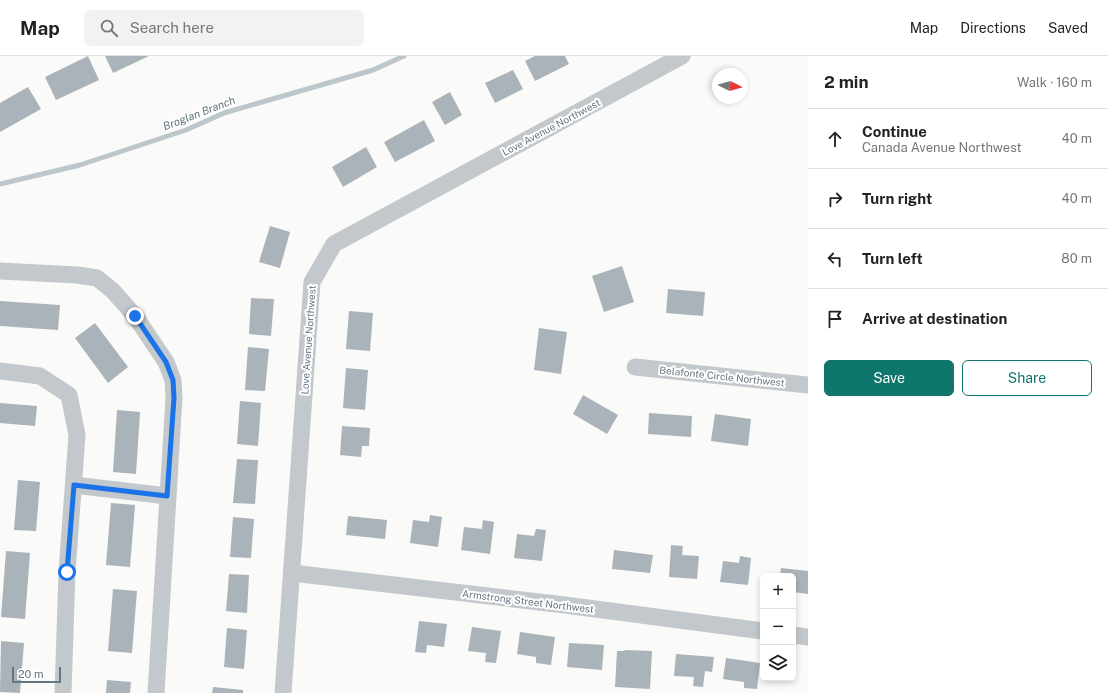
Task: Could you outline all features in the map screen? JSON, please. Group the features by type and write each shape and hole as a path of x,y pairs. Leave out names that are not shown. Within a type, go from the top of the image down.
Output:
{"street":[{"name":"Love Avenue Northwest","path":"283,693 312,282 334,244 682,56"},
{"path":"0,271 77,275 97,278 113,291 135,316 166,362 173,380 174,398 156,693"},
{"name":"Belafonte Circle Northwest","path":"635,367 808,385"},
{"path":"0,371 40,376 69,395 77,435 67,572 62,693"},
{"path":"74,485 167,496"},
{"name":"Armstrong Street Northwest","path":"292,573 565,605 760,631"},
{"path":"796,635 808,637"}],"building":[{"path":"88,56 99,80 56,100 45,77"},
{"path":"105,56 149,56 113,73"},
{"path":"535,56 565,56 569,64 535,81 525,61"},
{"path":"513,70 523,89 495,103 485,83"},
{"path":"28,87 41,109 0,132 0,103"},
{"path":"450,92 462,115 445,125 432,102"},
{"path":"424,120 435,141 395,162 384,142"},
{"path":"366,147 377,167 343,187 332,167"},
{"path":"270,226 290,232 280,268 259,262"},
{"path":"622,266 634,302 604,312 592,276"},
{"path":"668,289 705,292 703,316 666,313"},
{"path":"251,298 274,299 271,336 249,334"},
{"path":"0,301 60,305 58,330 0,326"},
{"path":"349,311 373,313 370,351 346,349"},
{"path":"95,323 128,367 108,383 75,338"},
{"path":"539,328 567,332 561,374 534,370"},
{"path":"248,347 269,349 265,391 245,390"},
{"path":"346,368 368,370 365,410 343,408"},
{"path":"583,395 618,415 607,434 573,414"},
{"path":"240,401 261,403 258,446 237,444"},
{"path":"0,403 37,406 35,426 0,423"},
{"path":"117,410 140,412 136,474 113,472"},
{"path":"649,413 692,416 691,437 648,434"},
{"path":"715,414 751,419 748,446 711,441"},
{"path":"342,426 370,428 369,446 362,446 361,457 340,455"},
{"path":"237,459 258,460 255,504 233,503"},
{"path":"18,480 40,482 36,531 14,530"},
{"path":"111,503 135,505 130,567 106,565"},
{"path":"430,515 442,517 438,547 410,543 413,520 429,522"},
{"path":"348,516 387,520 385,539 346,535"},
{"path":"233,517 254,519 251,558 230,557"},
{"path":"483,520 494,522 490,554 461,550 464,527 482,529"},
{"path":"536,529 546,530 542,561 514,558 517,534 534,536"},
{"path":"671,545 683,546 682,555 699,556 697,579 669,577"},
{"path":"614,550 653,555 650,573 612,569"},
{"path":"6,551 30,553 25,619 1,617"},
{"path":"740,556 751,558 748,585 720,582 723,561 739,563"},
{"path":"781,568 808,571 808,594 796,592 796,573 780,573"},
{"path":"229,574 249,575 247,613 226,611"},
{"path":"113,589 137,591 132,653 108,651"},
{"path":"419,621 447,624 444,647 427,645 426,653 415,652"},
{"path":"472,627 501,631 496,663 485,662 486,653 468,651"},
{"path":"227,628 247,630 244,669 224,667"},
{"path":"520,632 555,637 551,665 536,663 536,657 517,654"},
{"path":"1,641 24,643 20,693 0,692"},
{"path":"569,643 604,645 602,670 567,667"},
{"path":"617,651 652,651 650,689 615,687"},
{"path":"676,654 714,657 712,672 705,671 703,687 693,686 694,677 674,676"},
{"path":"726,658 760,663 757,689 744,688 744,682 723,679"},
{"path":"107,680 131,682 130,693 106,693"},
{"path":"213,687 243,690 243,693 212,693"}],"waterway":[{"name":"Broglan Branch","path":"0,184 80,165 186,130 224,113 373,70 404,56"}],"route":[{"path":"67,572 74,485 167,496 174,398 173,380 166,362 135,316"}]}
